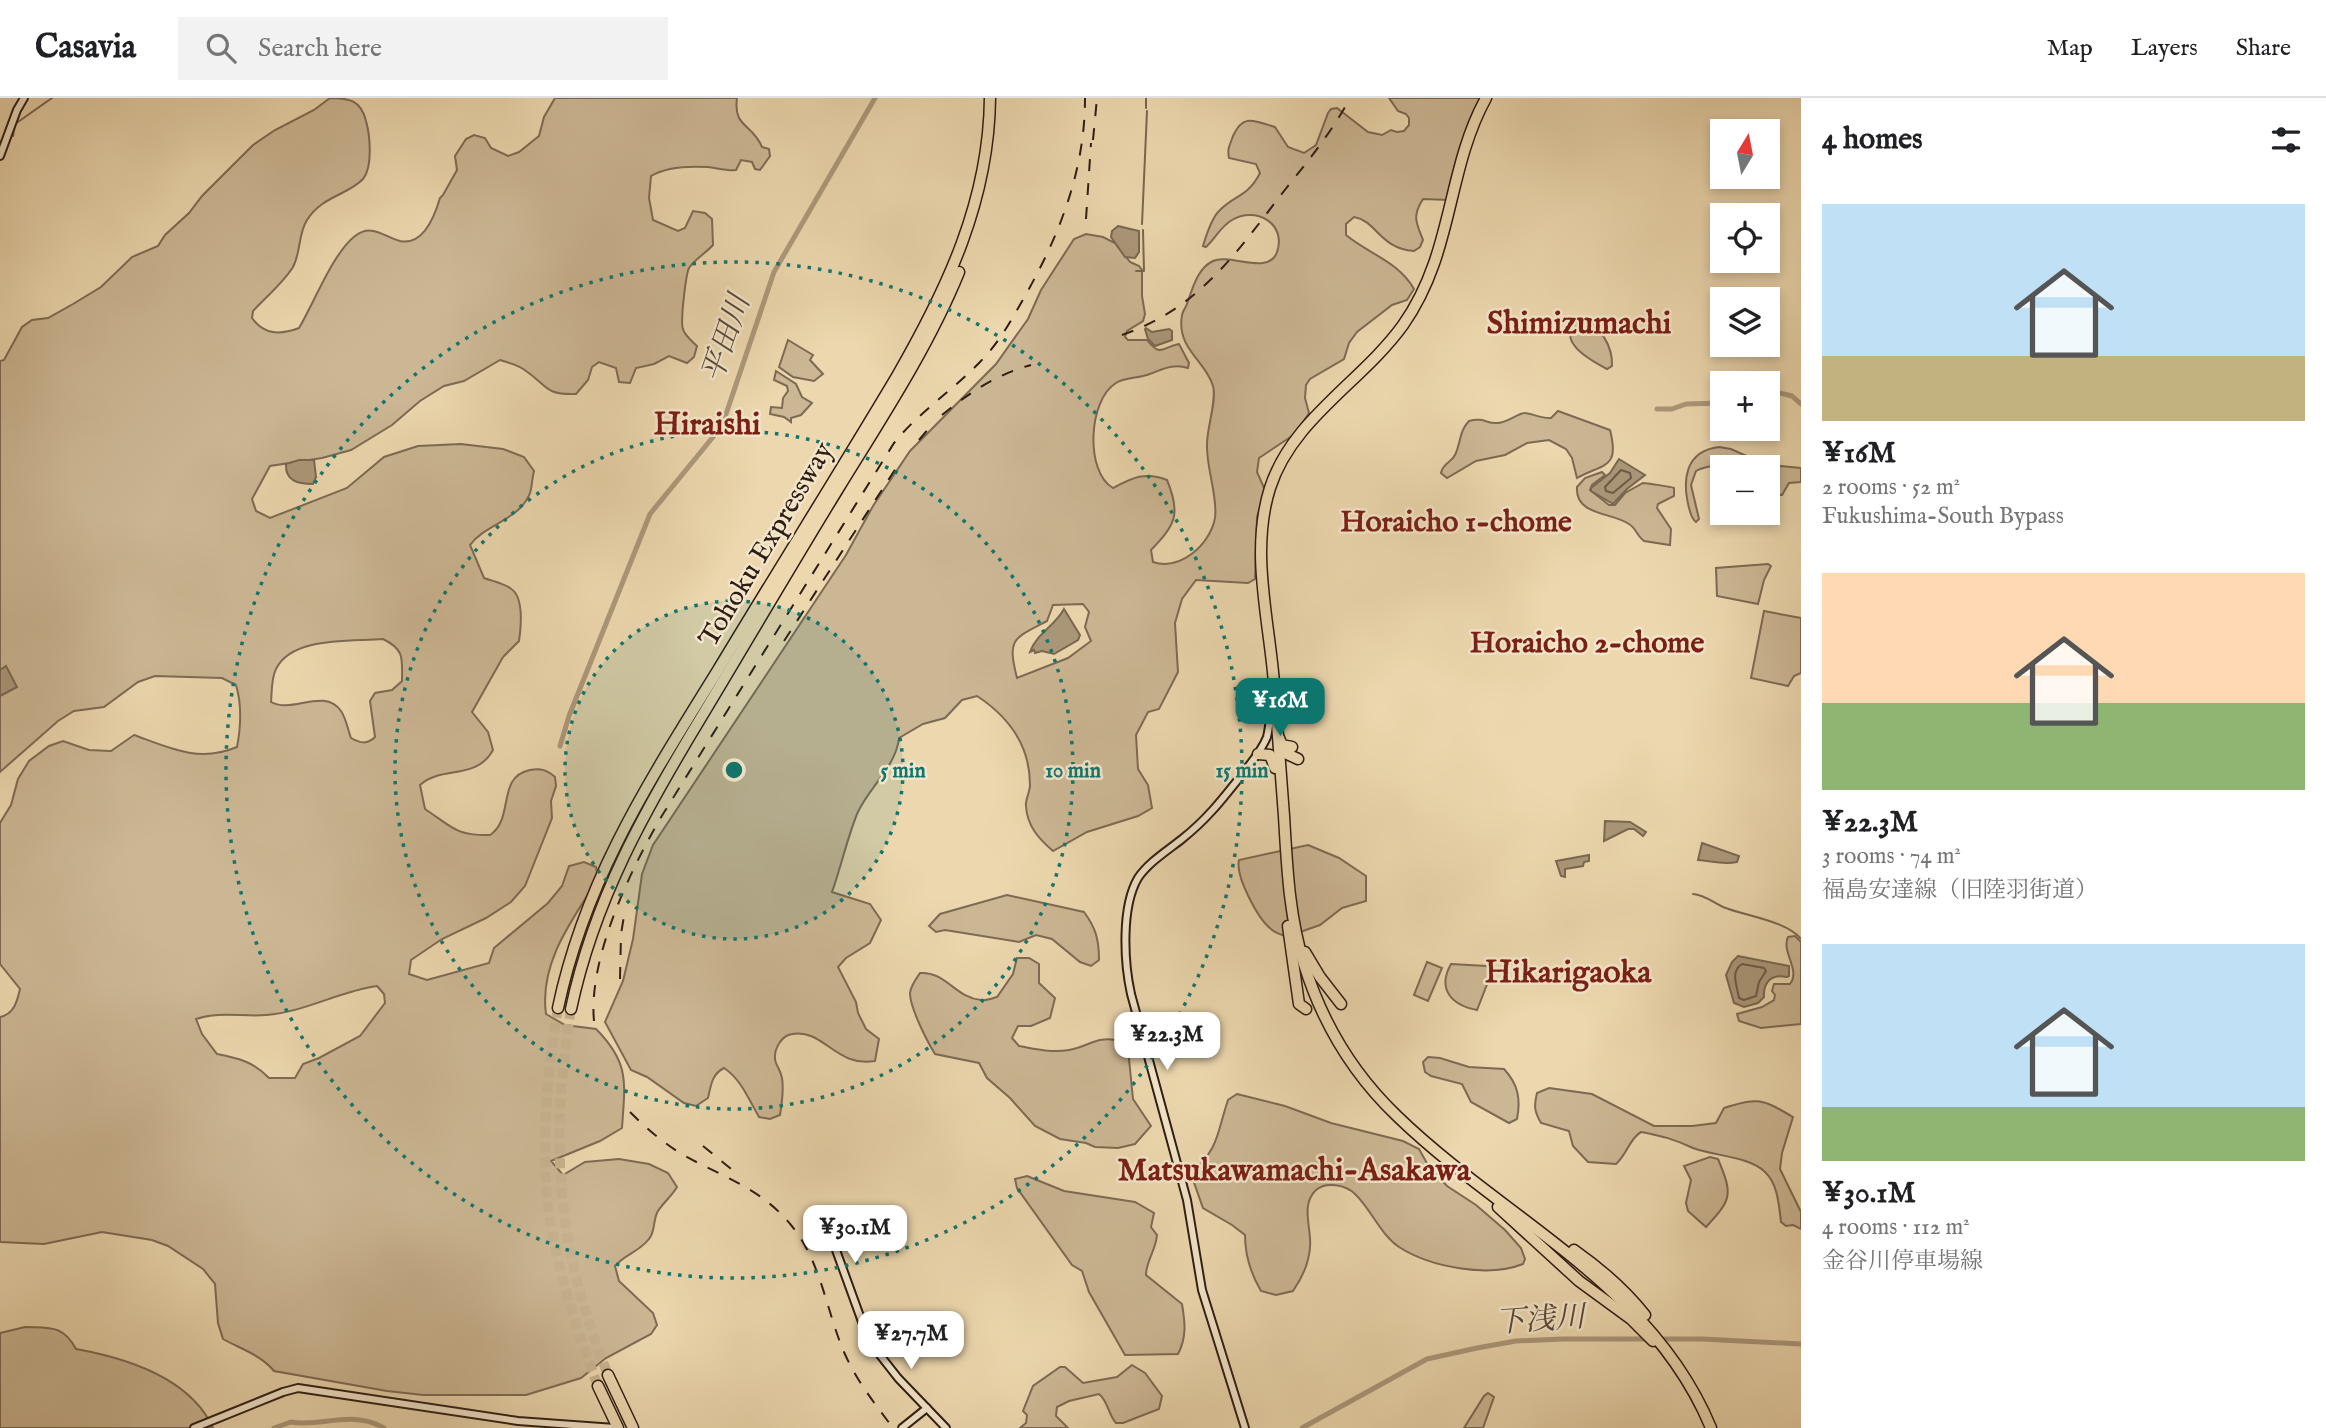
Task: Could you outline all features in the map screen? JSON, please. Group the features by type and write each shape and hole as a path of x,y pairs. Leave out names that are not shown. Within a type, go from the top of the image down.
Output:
{"highway":[{"name":"Tohoku Expressway","path":"558,1008 577,936 620,834 897,376 950,278 981,185 992,98"},
{"name":"Tohoku Expressway","path":"571,1009 601,908 631,838 865,445 948,298 982,205 993,138 992,98"},
{"path":"1484,98 1469,135 1436,261 1407,316 1291,440 1268,482 1259,515 1259,580 1291,904 1300,951 1313,992 1353,1066 1399,1119 1482,1189 1579,1281 1650,1331"},
{"path":"1273,716 1280,743 1292,747 1281,759 1278,776"},
{"path":"1285,753 1298,759"},
{"path":"1258,754 1270,755 1278,776"},
{"path":"1282,816 1291,931 1302,972 1319,1015 1346,1064 1396,1120 1582,1267 1650,1331 1662,1346 1709,1428"},
{"path":"1287,891 1288,926 1303,1007 1293,1015"},
{"path":"1291,904 1304,950 1329,989 1328,1000"},
{"path":"1320,977 1341,1004"},
{"path":"1482,1189 1598,1267 1621,1287 1650,1331 1681,1369 1701,1404 1709,1428"},
{"path":"608,1375 634,1428"},
{"path":"598,1386 616,1428"}],"main road":[{"path":"0,156 24,98"},
{"path":"1245,1428 1202,1290 1187,1200 1125,963 1128,910 1138,878 1153,862 1205,821 1226,797 1258,754 1273,716"},
{"path":"824,1217 869,1340 898,1378 946,1428"},
{"path":"194,1428 298,1388 518,1421 616,1428"},
{"path":"904,1427 927,1408"}],"shaded area":[{"path":"330,98 357,104 364,114 367,127 370,151 368,167 363,179 357,184 313,212 304,225 293,267 253,311 252,318 257,324 273,332 299,328 339,254 361,232 378,232 400,241 416,239 422,234 457,170 455,156 466,139 474,135 485,138 491,148 508,156 519,152 539,136 544,117 555,98 737,98 741,120 762,147 769,149 770,156 760,170 755,169 752,162 741,160 736,170 686,167 651,176 649,198 653,220 678,231 685,228 693,211 705,213 712,219 713,245 691,265 686,279 682,325 685,333 697,346 694,357 687,363 669,356 654,364 636,368 630,383 619,382 616,368 599,362 592,367 588,380 576,394 566,394 552,391 523,369 500,360 464,381 444,386 420,401 392,425 351,450 322,458 270,466 252,499 256,511 270,518 347,488 384,457 418,446 461,444 503,449 524,457 534,471 530,493 519,510 484,532 470,545 484,578 510,588 520,605 519,641 503,657 472,712 488,732 493,750 478,766 438,775 420,785 425,809 462,832 490,835 498,828 502,819 513,781 530,770 544,770 555,777 556,786 551,801 552,818 525,886 511,902 486,918 442,939 411,960 409,974 427,980 489,963 494,948 548,903 562,886 569,866 584,862 596,867 598,879 568,926 553,960 545,995 546,1014 565,1025 596,1029 615,1052 623,1074 622,1128 600,1141 551,1161 563,1175 585,1162 619,1159 649,1164 668,1173 677,1187 658,1211 649,1239 615,1266 619,1281 653,1313 657,1325 651,1334 606,1358 581,1378 526,1395 423,1395 274,1371 257,1356 223,1339 218,1323 215,1284 203,1269 168,1246 152,1240 102,1232 44,1244 0,1242 0,1017 12,1010 20,989 0,964 0,823 11,805 18,779 29,761 49,746 63,741 89,750 111,751 134,735 185,752 223,752 237,747 240,716 236,685 222,678 155,676 138,682 104,707 74,711 58,721 0,772 0,361 4,360 22,327 32,320 48,318 73,304 101,287 132,257 158,246 165,235 253,145","holes":["383,639 399,651 402,681 392,690 375,693 370,701 375,737 369,741 360,742 351,738 343,714 334,704 326,701 288,705 271,702 272,681 276,669 284,658 295,651 324,643","377,986 384,994 385,1003 360,1036 303,1064 295,1078 269,1078 258,1068 217,1054 202,1034 196,1019 213,1015 280,1013"]},
{"path":"1389,98 1482,98 1469,122 1449,200 1423,199 1417,210 1417,224 1423,240 1420,247 1414,251 1393,245 1362,219 1354,217 1346,224 1346,235 1392,265 1414,289 1407,300 1392,305 1357,332 1349,343 1344,359 1310,379 1306,385 1305,398 1309,413 1295,434 1259,458 1257,472 1265,490 1257,517 1255,579 1248,583 1196,580 1182,599 1175,623 1178,672 1159,709 1148,712 1136,735 1138,769 1148,785 1152,808 1138,816 1087,832 1053,851 1039,837 1029,820 1026,804 1030,788 1029,771 1016,733 999,713 977,696 962,700 945,718 923,724 899,738 893,758 857,814 832,892 870,904 881,920 870,943 846,958 838,967 866,1029 879,1039 875,1061 850,1059 803,1034 788,1035 778,1045 775,1054 783,1083 780,1115 770,1119 759,1117 740,1084 724,1068 714,1077 708,1098 696,1106 684,1103 647,1077 631,1070 605,1022 623,981 633,939 642,874 653,845 846,555 873,506 910,451 996,364 1028,319 1041,290 1074,239 1086,234 1103,237 1115,243 1130,262 1139,266 1142,270 1145,314 1143,321 1127,331 1125,337 1128,340 1147,340 1159,350 1179,344 1189,363 1188,368 1162,369 1116,383 1100,404 1095,419 1094,452 1104,480 1113,488 1145,476 1167,480 1174,502 1174,518 1166,533 1151,550 1153,562 1173,563 1192,554 1200,546 1207,538 1215,518 1214,491 1207,453 1214,392 1209,377 1183,337 1183,313 1197,278 1208,264 1220,259 1266,262 1273,259 1279,242 1273,225 1259,216 1250,215 1232,220 1206,247 1203,246 1216,214 1251,187 1260,173 1256,164 1229,158 1233,136 1245,121 1256,121 1275,127 1288,147 1304,153 1316,145 1331,109 1337,108 1368,132 1382,135 1391,130 1404,131 1409,125 1406,114 1398,111","holes":["1083,604 1089,612 1085,627 1091,641 1068,658 1017,678 1013,647 1020,636 1047,621 1053,605"]},
{"path":"1581,318 1594,325 1608,344 1612,366 1607,369 1583,354 1571,341 1573,326"},
{"path":"788,340 813,355 810,360 823,374 814,381 793,377 779,367"},
{"path":"776,371 796,384 802,397 812,403 801,415 791,418 791,422 784,417 770,414 771,407 782,408 783,398 788,391 787,386 774,380"},
{"path":"1558,411 1610,430 1613,452 1607,463 1577,478 1572,458 1566,449 1549,440 1527,443 1505,455 1476,461 1447,478 1441,473 1443,467 1455,455 1463,429 1469,421 1501,423 1524,413 1551,418"},
{"path":"1719,447 1744,455 1710,455 1710,467 1696,471 1691,485 1699,519 1696,522 1691,516 1687,498 1686,477 1693,461 1708,450"},
{"path":"1780,466 1801,468 1801,482 1789,483 1782,495 1780,495"},
{"path":"1602,472 1605,475 1592,485 1590,490 1609,505 1615,505 1625,493 1643,483 1674,488 1674,496 1658,504 1657,508 1671,529 1670,545 1644,541 1629,524 1596,512 1582,503 1577,487 1585,478"},
{"path":"1768,564 1771,566 1758,604 1717,596 1716,568"},
{"path":"1764,611 1801,618 1801,673 1794,676 1788,686 1751,678"},
{"path":"1308,845 1339,858 1366,876 1366,901 1342,908 1320,925 1286,937 1274,932 1254,907 1240,876 1239,860"},
{"path":"1007,895 1084,912 1096,934 1099,960 1091,966 1080,962 1052,939 1036,935 1019,942 945,930 936,932 929,926 940,914"},
{"path":"1795,936 1801,942 1801,1024 1761,1028 1739,1021 1737,1014 1762,1007 1774,1000 1774,984 1790,984 1793,973 1787,943 1788,937"},
{"path":"1017,958 1029,958 1039,964 1039,983 1055,998 1050,1018 1031,1026 1018,1026 1012,1038 1019,1046 1056,1051 1069,1050 1105,1039 1122,1041 1128,1049 1133,1099 1151,1126 1135,1144 1118,1148 1095,1147 1060,1139 1035,1126 1010,1098 987,1078 979,1063 935,1054 919,1024 911,999 911,987 920,973 937,976 964,995 985,1000 997,997 1013,974"},
{"path":"1427,962 1442,968 1428,1001 1414,995"},
{"path":"1451,964 1487,966 1491,974 1477,1010 1460,1004 1449,995 1446,981"},
{"path":"1428,1057 1469,1067 1504,1069 1517,1092 1517,1119 1509,1123 1471,1102 1462,1084 1425,1072 1423,1062"},
{"path":"1549,1088 1592,1094 1654,1126 1716,1123 1724,1108 1753,1101 1767,1103 1783,1111 1793,1117 1780,1169 1801,1212 1801,1229 1793,1225 1786,1226 1781,1222 1773,1183 1765,1172 1740,1159 1701,1151 1668,1138 1641,1132 1616,1164 1588,1162 1573,1146 1569,1131 1541,1123 1535,1101 1537,1093"},
{"path":"1237,1094 1285,1106 1331,1123 1403,1141 1419,1149 1429,1167 1447,1186 1476,1205 1505,1230 1521,1248 1525,1259 1523,1264 1509,1268 1477,1270 1443,1265 1412,1254 1392,1242 1355,1194 1341,1186 1330,1185 1320,1187 1311,1196 1308,1210 1309,1253 1293,1291 1276,1295 1261,1291 1249,1264 1245,1235 1203,1208 1191,1174 1212,1148 1228,1100"},
{"path":"1710,1157 1718,1159 1728,1189 1721,1210 1706,1227 1688,1211 1686,1203 1691,1180 1684,1166"},
{"path":"1027,1176 1064,1191 1135,1202 1154,1213 1151,1227 1157,1235 1146,1275 1182,1304 1183,1342 1178,1354 1125,1355 1089,1292 1082,1271 1072,1265 1017,1188 1015,1179"},
{"path":"25,1327 55,1329 66,1336 76,1349 115,1358 155,1373 189,1395 203,1410 213,1428 0,1428 0,1333"},
{"path":"1132,1365 1145,1373 1162,1396 1159,1409 1123,1423 1116,1423 1099,1394 1069,1401 1057,1407 1056,1416 1068,1428 1020,1428 1026,1423 1027,1415 1023,1411 1033,1386 1060,1367 1065,1367 1083,1383 1117,1377"},
{"path":"1488,1393 1494,1397 1483,1428 1464,1428 1484,1396"}],"water":[{"path":"1118,226 1139,231 1139,252 1135,258 1125,257 1111,237 1112,231"},
{"path":"1146,328 1152,332 1169,329 1172,331 1172,340 1155,346 1148,339"},
{"path":"1619,459 1645,475 1613,504 1591,491 1591,488 1610,473"},
{"path":"299,460 314,460 316,477 313,484 290,478 286,464"},
{"path":"1064,609 1080,635 1078,640 1054,654 1042,651 1035,653 1034,650 1030,652 1037,640"},
{"path":"6,666 17,687 0,696 0,670"},
{"path":"1605,821 1630,822 1646,832 1643,836 1634,829 1628,829 1604,841"},
{"path":"1702,843 1739,856 1737,862 1698,860"},
{"path":"1589,855 1589,861 1584,862 1583,866 1565,869 1565,877 1561,876 1556,861"},
{"path":"1738,956 1789,966 1789,976 1770,980 1765,987 1764,997 1758,1003 1744,1007 1734,1003 1726,975"}],"waterway":[{"path":"13,136 15,124 52,98"},
{"name":"平田川","path":"560,746 569,716 650,514 722,426 774,272 875,98"},
{"path":"1146,98 1146,108"},
{"path":"1142,224 1147,111"},
{"path":"1136,271 1144,271 1143,230"},
{"path":"1780,393 1792,396 1801,404"},
{"path":"1657,409 1710,403"},
{"path":"1693,894 1723,907 1776,923 1801,939"},
{"name":"下浅川","path":"1302,1428 1427,1359 1516,1341 1702,1339 1801,1344"},
{"name":"下浅川","path":"274,1428 291,1422 313,1423 348,1419 384,1428"}],"tunnel":[{"path":"558,1008 546,1107 548,1206 568,1297 598,1386"},
{"path":"571,1009 560,1106 562,1195 578,1283 608,1375"}],"railway":[{"path":"594,1021 598,970 614,914 638,860 663,814 894,443 914,421 987,355 1010,322 1038,273 1059,225 1075,176 1081,151 1085,98"},
{"path":"1093,140 1097,98"},
{"path":"1122,335 1173,310 1214,276 1311,157 1350,98"},
{"path":"1086,219 1091,143"},
{"path":"942,415 984,385 1031,365"},
{"path":"919,440 929,428"},
{"path":"784,641 900,462"},
{"path":"620,979 621,934 625,910"},
{"path":"630,1112 680,1153 753,1191 791,1225 816,1270 849,1362 866,1392 893,1428"},
{"path":"703,1146 736,1173"}],"district":[{"name":"Shimizumachi","path":"1579,324"},
{"name":"Hiraishi","path":"707,425"},
{"name":"Horaicho 1-chome","path":"1456,523"},
{"name":"Horaicho 2-chome","path":"1587,644"},
{"name":"Hikarigaoka","path":"1568,973"},
{"name":"Matsukawamachi-Asakawa","path":"1294,1171"}]}
